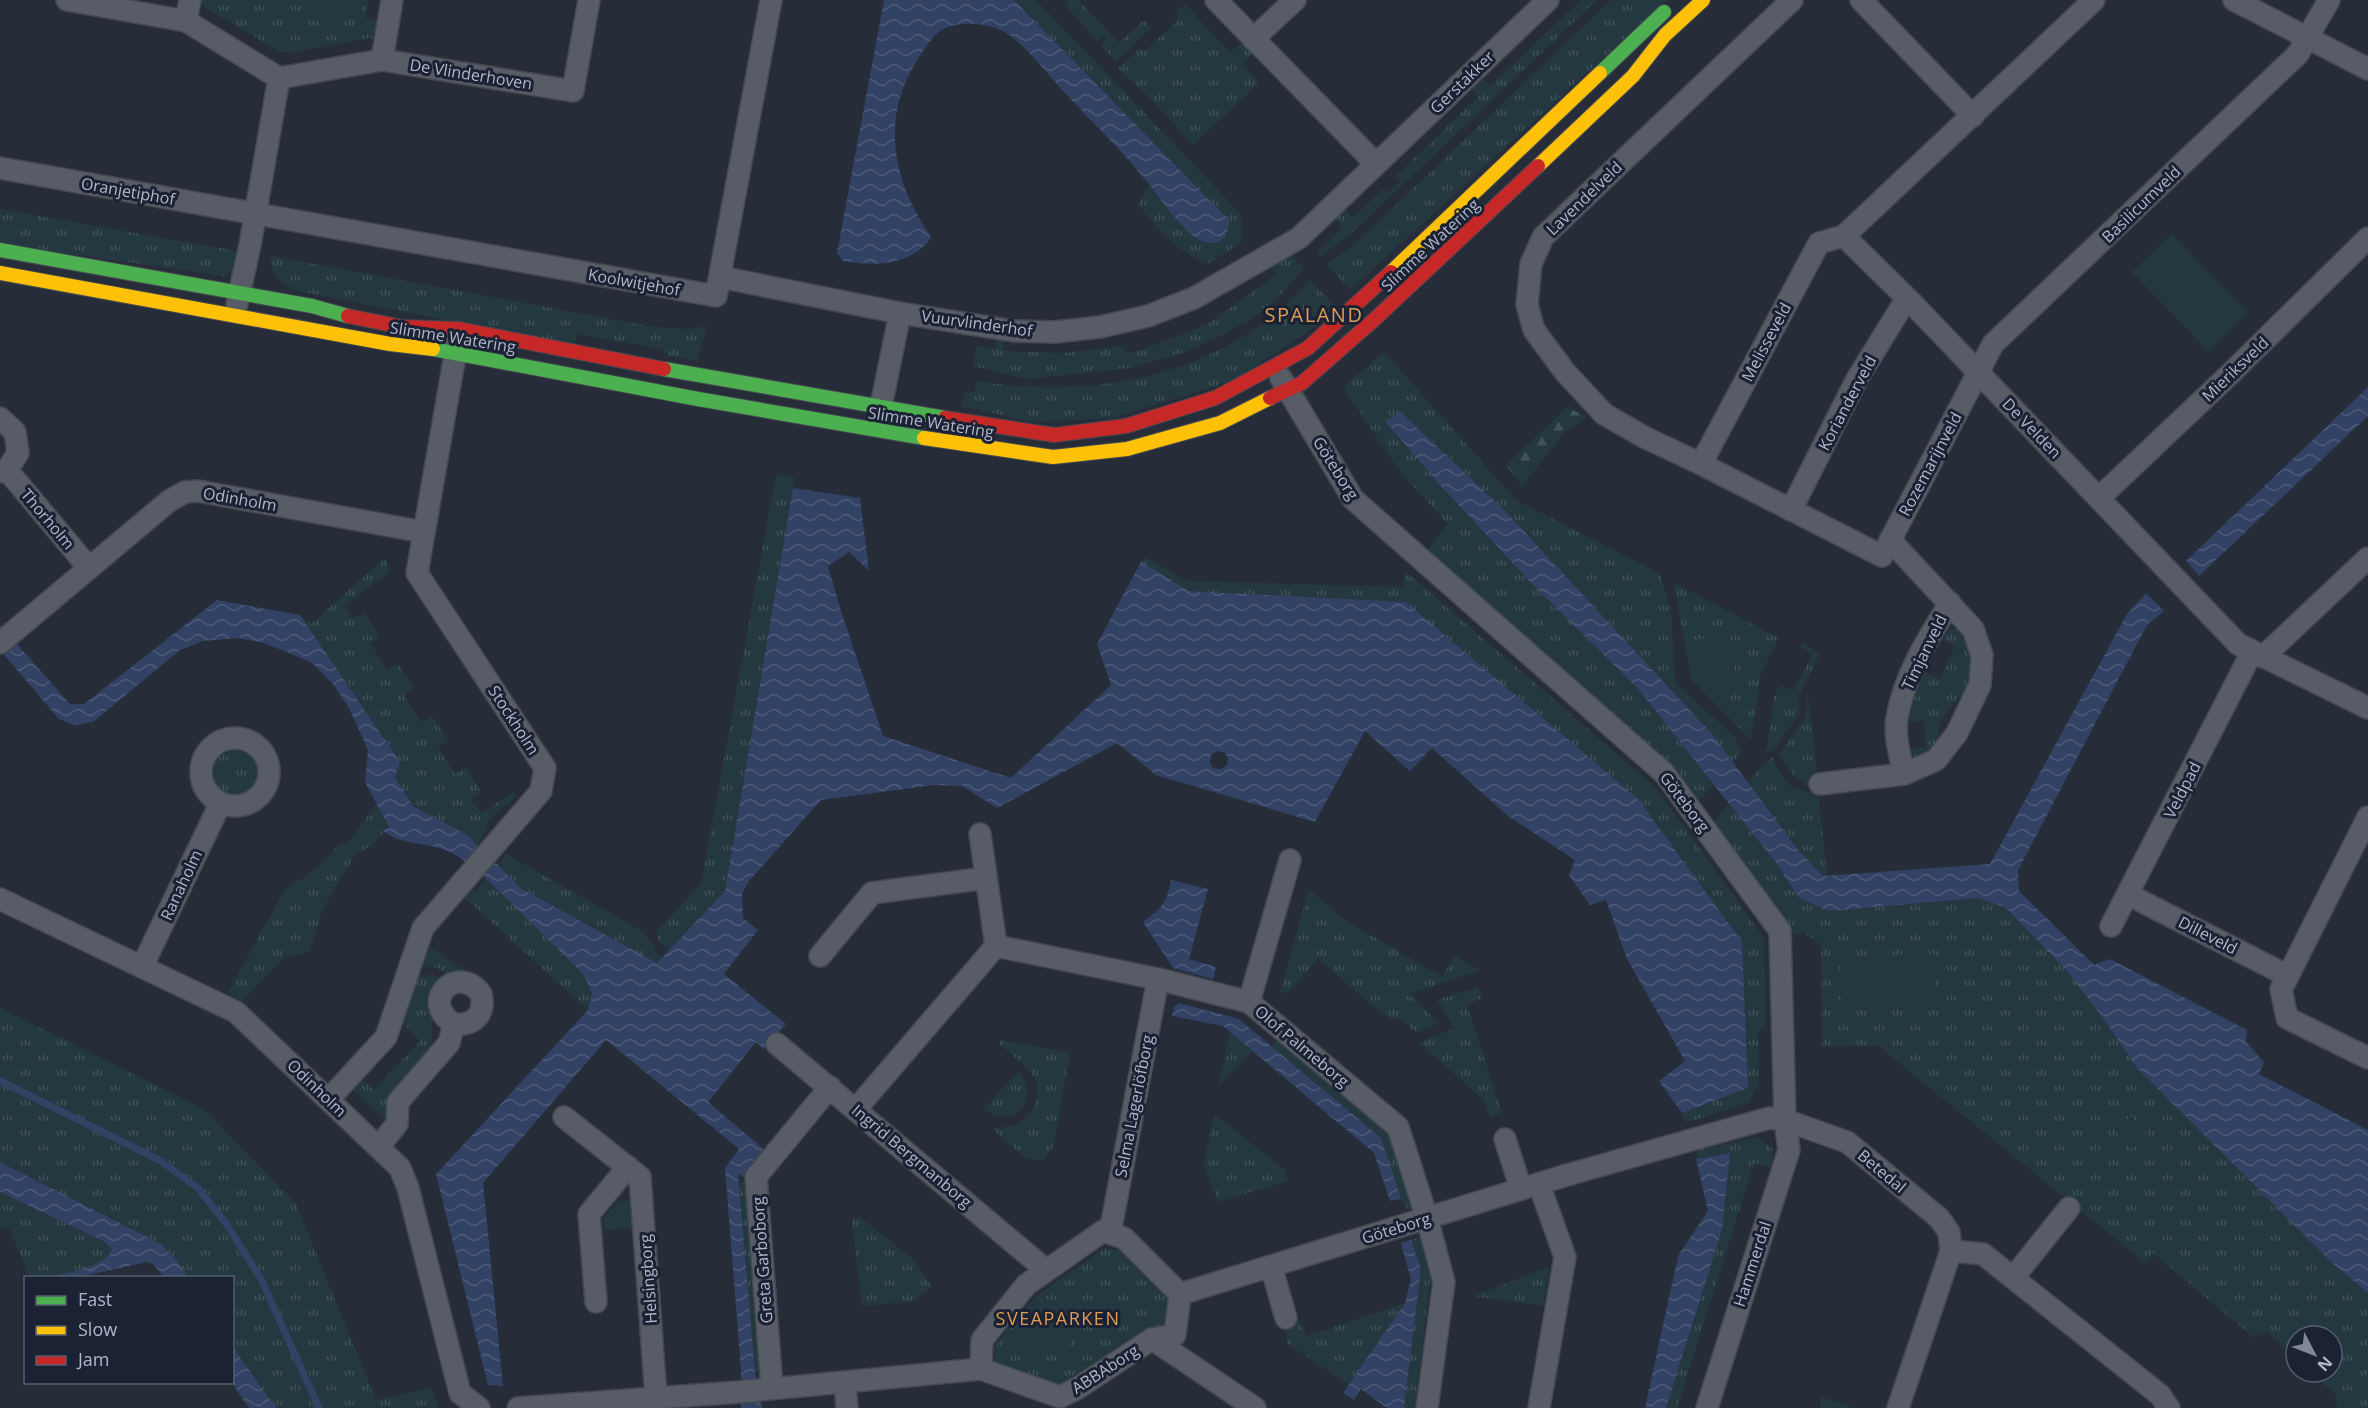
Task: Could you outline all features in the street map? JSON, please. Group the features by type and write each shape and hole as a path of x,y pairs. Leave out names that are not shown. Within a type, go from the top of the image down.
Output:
{"street":[{"path":"67,0 186,21 279,78 235,315"},
{"path":"186,21 190,0"},
{"path":"382,60 392,0"},
{"name":"De Vlinderhoven","path":"279,78 382,60 573,91 589,0"},
{"path":"720,278 771,0"},
{"path":"1216,0 1376,164"},
{"path":"1253,39 1295,0"},
{"name":"Gerstakker","path":"1286,245 1299,238 1548,0"},
{"name":"Slimme Watering","path":"0,250 312,306 357,319 402,327 459,329 595,357 881,408 1054,435 1126,426 1215,398 1308,348 1350,311 1677,0"},
{"name":"Slimme Watering","path":"0,273 390,344 456,352 876,430 1053,457 1127,449 1220,423 1302,383 1376,318 1633,76 1665,35 1703,0"},
{"name":"Lavendelveld","path":"1792,0 1543,237 1531,264 1527,305 1534,330 1564,372 1604,414 1644,437 1791,510 1886,548"},
{"path":"1861,0 1973,116"},
{"path":"1844,236 2094,0"},
{"path":"2234,0 2368,69"},
{"name":"Basilicumveld","path":"1978,372 1993,344 2298,54 2329,0"},
{"name":"Oranjetiphof","path":"0,168 255,213"},
{"name":"Koolwitjehof","path":"255,213 716,296 720,278"},
{"name":"Melisseveld","path":"1701,464 1818,243 1844,236"},
{"name":"De Velden","path":"1844,236 1907,298 2238,644 2368,708"},
{"name":"Mieriksveld","path":"2099,498 2228,376 2368,238"},
{"name":"Vuurvlinderhof","path":"720,278 1014,331 1055,332 1100,327 1148,316 1194,298 1286,245"},
{"name":"Korianderveld","path":"1791,510 1857,379 1907,298"},
{"name":"Vuurvlinderhof","path":"876,430 900,312"},
{"name":"Stockholm","path":"329,1099 386,1037 423,928 541,791 546,768 417,573 459,329"},
{"name":"Göteborg","path":"1180,1294 1674,1143 1769,1118 1785,1120 1780,931 1664,773 1353,499 1274,367"},
{"name":"Rozemarijnveld","path":"1886,548 1978,372"},
{"name":"Thorholm","path":"0,418 15,432 18,453 3,471 89,568"},
{"name":"Odinholm","path":"6,638 169,501 185,492 198,491 424,532"},
{"name":"Timjanveld","path":"1820,784 1904,774 1936,760 1957,733 1980,685 1982,655 1973,629 1950,603 1886,548"},
{"name":"Veldpad","path":"2111,926 2258,655 2368,558"},
{"name":"Timjanveld","path":"1904,774 1896,720 1905,685 1929,637 1950,603"},
{"name":"Ranaholm","path":"142,967 220,804"},
{"path":"2368,818 2281,989 2287,1018 2368,1058"},
{"path":"856,1108 996,946 980,834"},
{"path":"1249,1002 1290,860"},
{"path":"820,956 872,893 986,878"},
{"name":"Dilleveld","path":"2128,895 2288,976"},
{"name":"Odinholm","path":"0,899 236,1012 400,1168 408,1188 460,1393 479,1408"},
{"name":"Olof Palmeborg","path":"996,946 1158,979 1249,1002 1398,1127 1427,1218 1444,1282 1427,1408"},
{"name":"Selma Lagerlöfborg","path":"1110,1233 1158,979"},
{"path":"378,1147 397,1124 399,1102 449,1042 454,1024"},
{"name":"Ingrid Bergmanborg","path":"777,1044 856,1108 1046,1270"},
{"name":"Greta Garboborg","path":"768,1388 756,1178 830,1087"},
{"name":"Helsingborg","path":"564,1117 640,1177 656,1397"},
{"name":"Betedal","path":"1785,1120 1847,1142 1940,1218 1949,1232 1951,1251"},
{"name":"Hammerdal","path":"1707,1408 1789,1150 1785,1120"},
{"path":"1505,1139 1565,1257 1539,1408"},
{"path":"596,1302 589,1214 628,1167"},
{"path":"2013,1278 2069,1208"},
{"path":"518,1408 656,1397 729,1398 768,1388 981,1369 982,1340 1026,1285 1103,1231 1124,1238 1180,1294"},
{"path":"1898,1408 1951,1251 1983,1254 2160,1395 2169,1408"},
{"path":"1272,1266 1286,1318"},
{"name":"ABBAborg","path":"981,1369 1060,1397 1078,1398 1152,1339 1176,1335 1180,1294"},
{"path":"1152,1339 1255,1408"},
{"path":"845,1382 847,1408"}],"green space":[{"path":"201,0 368,0 365,18 381,21 376,37 291,53 279,51 200,5"},
{"path":"308,0 343,0 340,24 305,19"},
{"path":"1014,0 1036,0 1241,214 1242,242 1208,264 1178,247 1153,223 1138,204 1150,185 1169,212 1228,235 1229,220"},
{"path":"1069,0 1078,0 1119,43 1144,20 1151,28 1116,61 1100,45 1106,39 1103,36 1098,42 1066,6"},
{"path":"1581,0 1597,0 1350,235 1321,256 1317,252 1343,227 1333,216 1342,207 1353,218 1383,189 1388,193 1400,182 1395,177 1479,96 1469,85 1479,76 1490,86"},
{"path":"1611,0 1666,0 1350,290 1326,264 1353,246"},
{"path":"1185,4 1230,53 1243,40 1254,51 1242,65 1259,83 1193,145 1150,98 1118,69 1139,49 1145,51 1179,19 1177,11"},
{"path":"0,209 242,252 236,266 225,276 0,244"},
{"path":"2171,234 2248,312 2208,351 2132,272"},
{"path":"1287,251 1304,269 1266,310 1223,335 1182,353 1129,368 1028,379 973,366 976,346 995,349 997,335 1004,337 1003,351 1064,353 1123,346 1126,353 1140,351 1207,324 1277,275 1265,264"},
{"path":"271,256 654,327 687,329 707,326 697,361 668,356 661,349 578,334 574,345 293,290 273,272"},
{"path":"1310,280 1339,310 1235,380 1113,418 1032,422 961,406 966,391 974,392 977,381 1022,386 1067,387 1113,383 1157,373 1200,359 1240,338 1277,312"},
{"path":"1384,352 1516,500 1660,574 1671,610 1675,683 1735,737 1742,752 1733,762 1712,734 1508,514 1401,412 1535,587 1639,690 1714,784 1698,802 1425,553 1448,524 1401,473 1343,387"},
{"path":"1567,407 1587,417 1564,433 1522,486 1506,465"},
{"path":"776,475 795,478 725,891 670,950 659,942 656,931 701,884"},
{"path":"1145,557 1187,581 1403,587 1404,570 1656,788 1764,938 1766,1026 1758,1031 1759,1082 1749,1102 1686,1123 1682,1113 1748,1088 1406,602 1189,591 1141,562"},
{"path":"385,558 390,572 345,605 353,618 364,612 380,637 370,643 387,670 398,664 414,688 404,695 421,722 432,716 448,740 438,747 455,774 466,767 481,792 471,799 481,813 514,792 516,797 493,816 476,845 467,835 413,806 395,776 400,762 300,615 311,624"},
{"path":"1674,583 1779,638 1761,673 1751,740 1691,679"},
{"path":"1949,629 1957,629 1968,647 1972,661 1972,675 1968,687 1947,711 1940,723 1939,746 1928,759 1914,759 1911,749 1926,747 1924,721 1909,722 1917,690 1926,672 1939,679 1955,647 1943,640"},
{"path":"1706,638 1736,660 1727,701 1695,681 1688,641"},
{"path":"1802,643 1820,653 1799,696 1799,715 1774,749 1761,755 1767,748 1774,697 1780,684 1793,691 1813,654 1800,647"},
{"path":"1808,697 1818,781 1808,785 1794,776 1779,754 1805,719"},
{"path":"229,750 239,750 252,757 259,770 259,780 252,793 239,800 229,800 220,796 213,789 209,780 209,770 213,761 220,754"},
{"path":"1772,757 1788,784 1799,790 1818,793 1827,876 1823,877 1799,851 1747,782"},
{"path":"377,804 389,827 372,845 355,855 323,908 309,952 284,958 241,1002 228,992 284,891 317,868 338,846 349,841"},
{"path":"1729,804 1776,863 1799,898 1828,911 1978,898 2005,907 2065,969 2103,1018 2137,1068 2331,1262 2368,1293 2368,1408 2337,1408 2336,1395 2324,1384 2344,1384 2344,1324 2284,1324 2284,1347 2267,1332 2254,1338 2153,1253 2145,1263 1877,1045 1822,1047 1821,945 1804,933 1790,934 1713,823"},
{"path":"506,854 642,931 656,949 655,952 662,958 657,963 522,889 497,865"},
{"path":"486,879 583,974 592,993 588,1010 465,898 472,891 474,893"},
{"path":"1309,889 1342,918 1442,977 1455,955 1480,970 1409,994 1439,1023 1416,1033 1399,1018 1390,1020 1318,959 1288,992 1280,993"},
{"path":"430,948 437,950 456,967 459,965 476,980 455,979 438,968 422,966"},
{"path":"1934,954 1936,1007 1841,1010 1840,957"},
{"path":"419,974 437,976 445,981 433,997 431,1053 388,1122 354,1091 355,1085 361,1079 374,1090 420,1041 403,1023"},
{"path":"1478,987 1482,998 1467,1005 1502,1113 1491,1117 1484,1100 1419,1043 1455,1028 1437,1000"},
{"path":"0,1008 205,1110 296,1204 376,1400 431,1388 439,1408 276,1408 234,1346 234,1276 187,1276 161,1244 0,1162"},
{"path":"1230,1032 1253,1050 1218,1087"},
{"path":"1001,1040 1070,1053 1054,1145 1044,1161 1026,1158 991,1128 1009,1127 1021,1122 1035,1105 1038,1090 1034,1077 1022,1063 999,1044"},
{"path":"1277,1040 1389,1133 1414,1206 1408,1209 1401,1199 1381,1138 1272,1046"},
{"path":"1018,1071 1027,1091 1025,1104 1021,1110 1005,1116 984,1110"},
{"path":"1214,1114 1285,1170 1288,1181 1218,1202 1204,1164"},
{"path":"2131,1116 2147,1134 2131,1148 2115,1130"},
{"path":"1758,1137 1773,1149 1772,1168 1754,1163 1677,1408 1666,1408 1722,1230 1729,1153 1696,1159 1698,1150"},
{"path":"748,1181 761,1369 755,1372 739,1182"},
{"path":"0,1192 105,1242 111,1246 113,1252 97,1264 74,1272 51,1276 30,1276 9,1228 0,1230"},
{"path":"635,1200 636,1227 604,1230 603,1220 618,1201"},
{"path":"858,1216 912,1258 932,1287 913,1301 862,1306 852,1220"},
{"path":"1421,1237 1431,1272 1415,1408 1404,1408 1421,1269 1411,1240"},
{"path":"1105,1248 1125,1251 1177,1305 1172,1323 1067,1384 1057,1385 995,1363 995,1346 1035,1297"},
{"path":"1549,1267 1543,1306 1473,1296"},
{"path":"1048,1299 1063,1304 1072,1313 1075,1324 1074,1335 1068,1344 1059,1351 1046,1353 1031,1348 1022,1354 1011,1349 1007,1336 1014,1329 1021,1327 1025,1311 1032,1304"},
{"path":"1405,1303 1349,1385 1287,1343 1286,1325 1298,1319 1307,1336"},
{"path":"1820,1396 1854,1408 1821,1408"}],"water":[{"path":"884,0 1014,0 1229,220 1225,236 1222,240 1213,243 1193,236 1173,216 1120,150 1019,43 997,28 966,24 945,28 930,42 911,71 901,95 896,118 895,142 899,166 906,190 930,239 913,254 894,262 874,264 843,261 837,253"},
{"path":"2368,387 2368,416 2199,576 2186,561"},
{"path":"1401,412 1508,514 1712,734 1799,851 1823,876 1990,864 2127,614 2146,593 2164,611 2147,625 2018,870 2019,891 2094,965 2110,959 2247,1030 2246,1042 2264,1062 2259,1074 2368,1130 2368,1293 2331,1262 2137,1068 2103,1018 2065,969 2005,907 1978,898 1828,911 1799,898 1776,863 1639,690 1535,587 1440,485 1385,421"},
{"path":"793,488 860,498 869,571 849,552 828,566 883,736 1011,778 1111,685 1097,644 1141,562 1189,591 1406,602 1638,799 1742,942 1748,1088 1682,1113 1659,1081 1685,1061 1627,959 1606,900 1590,905 1569,875 1575,860 1508,816 1432,748 1410,771 1365,731 1315,822 1156,775 1117,743 997,808 962,786 934,785 821,800 749,881 742,893 743,918 758,930 724,974 786,1024 764,1049 756,1042 708,1102 765,1150 743,1177 738,1173 755,1372 762,1408 741,1408 741,1369 725,1168 739,1149 606,1040 483,1183 503,1386 488,1385 436,1174 588,1010 592,993 583,974 467,863 443,849 399,840 383,831 389,827 365,782 368,750 349,708 333,684 311,662 264,643 239,638 203,641 180,650 93,722 74,725 59,719 0,650 0,625 70,704 84,704 217,600 300,615 400,762 395,777 413,806 467,835 522,889 657,963 725,891","holes":["1217,751 1225,753 1228,758 1227,765 1221,769 1213,768 1210,763 1211,755"]},
{"path":"1171,880 1208,889 1189,959 1216,967 1213,979 1173,968 1143,922 1162,905"},
{"path":"1179,1003 1239,1019 1381,1138 1401,1199 1390,1201 1374,1153 1223,1026 1172,1016 1174,1007"},
{"path":"1730,1153 1722,1230 1666,1408 1645,1408 1678,1256 1708,1211 1696,1159"},
{"path":"0,1162 161,1244 187,1276 163,1276 153,1264 147,1262 84,1276 52,1276 94,1265 109,1255 112,1249 105,1242 0,1192"},
{"path":"1411,1240 1421,1269 1404,1408 1387,1408 1361,1389 1354,1400 1343,1393 1405,1303 1411,1279 1401,1243"},
{"path":"234,1347 276,1408 249,1408 233,1384"}],"waterway":[{"path":"0,1081 159,1160 198,1188 227,1225 261,1279 319,1408"}],"traffic: fast":[{"path":"1600,73 1664,12"},
{"path":"0,250 312,306 348,316"},
{"path":"433,349 698,399 924,438"},
{"path":"664,369 945,418"}],"traffic: slow":[{"path":"1538,166 1633,76 1665,35 1703,0"},
{"path":"1391,272 1600,73"},
{"path":"0,273 390,344 433,349"},
{"path":"924,438 1053,457 1127,449 1220,423 1270,398"}],"traffic: jam":[{"path":"1270,398 1302,383 1376,318 1538,166"},
{"path":"945,418 1054,435 1126,426 1215,398 1308,348 1391,272"},
{"path":"348,316 402,327 459,329 664,369"}],"district":[{"name":"SPALAND","path":"1314,314"},
{"name":"SVEAPARKEN","path":"1058,1318"}]}
